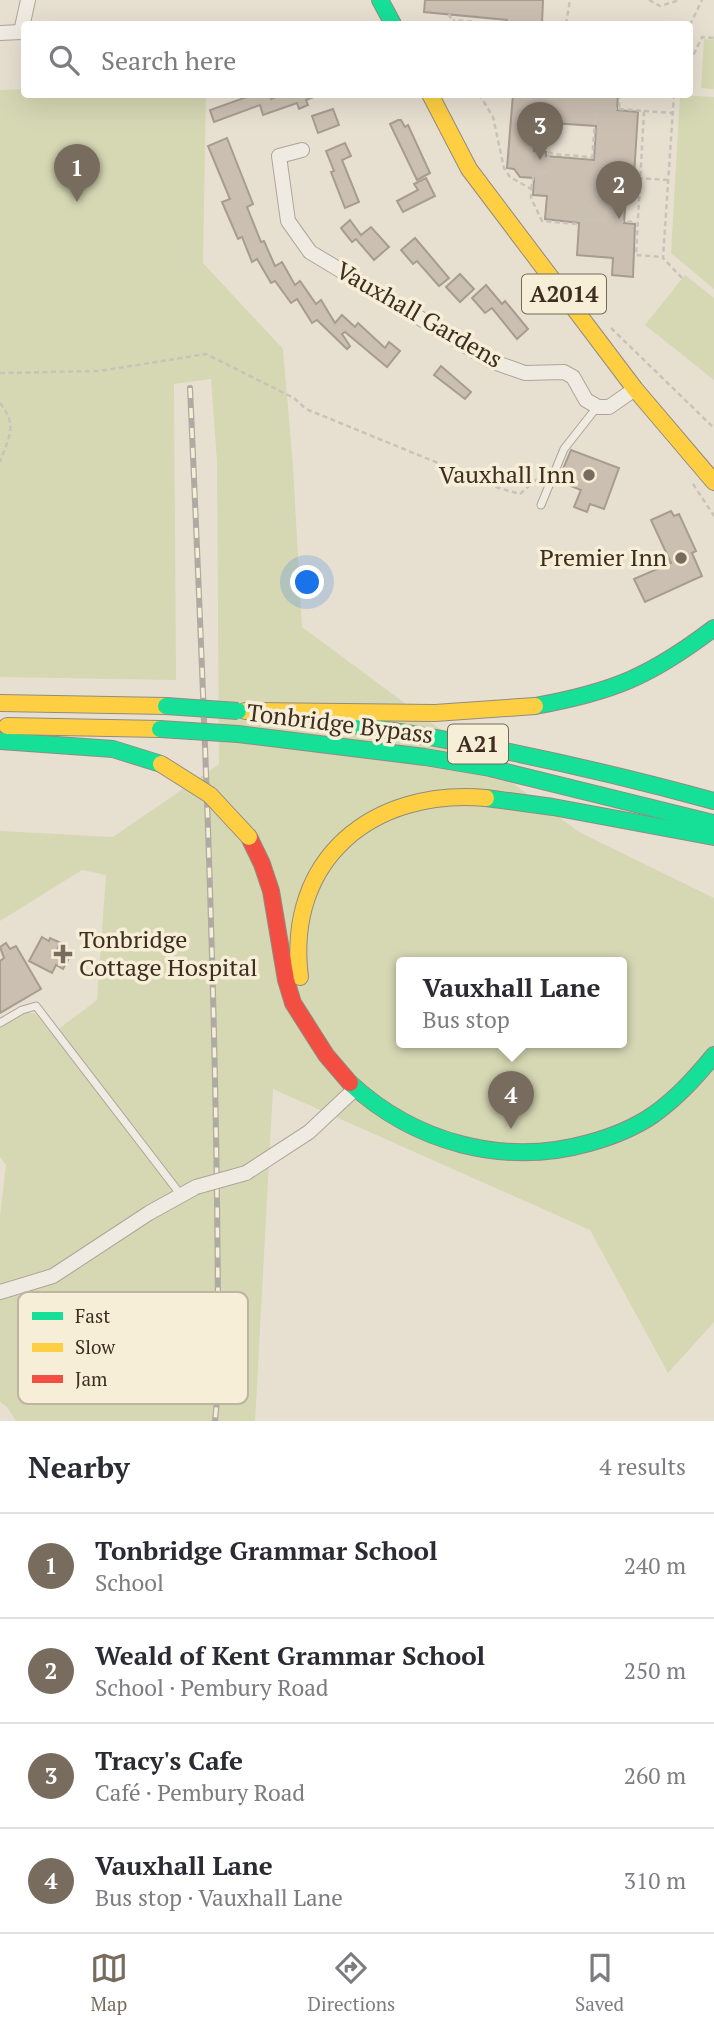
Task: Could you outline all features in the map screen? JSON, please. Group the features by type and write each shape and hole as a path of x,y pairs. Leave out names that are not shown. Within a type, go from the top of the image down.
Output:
{"main road":[{"path":"380,0 391,21"},
{"name":"A2014","path":"432,98 469,169 635,389 714,482"},
{"path":"242,711 468,712 556,703 619,687 642,677 669,662 714,628"},
{"name":"Tonbridge Bypass","path":"0,704 166,706 242,711 430,735 618,775 714,801"},
{"name":"Tonbridge Bypass","path":"0,726 58,725 239,734 425,757 490,768 714,823"},
{"path":"0,741 113,749 161,764 198,784 237,821 265,867 270,883 289,991 296,1010 329,1060 356,1088 399,1120 452,1142 491,1151 543,1153 590,1144 621,1134 670,1103 694,1080 714,1055"},
{"path":"310,1029 298,953 300,920 305,897 328,858 343,839 362,824 386,812 406,804 437,798 492,797 714,837"}],"street":[{"path":"25,21 28,0"},
{"path":"0,33 21,32"},
{"name":"Vauxhall Gardens","path":"302,150 279,156 279,168 288,221 310,252 491,361 525,373 564,372 573,377 586,400 598,407"},
{"path":"598,407 609,407 635,389"},
{"path":"0,1293 53,1276 149,1213 196,1187 246,1174 309,1132 356,1088"}],"lane":[{"path":"541,505 564,449 598,407"},
{"path":"0,1023 22,1010 36,1006 181,1195"}],"path":[{"path":"566,21 570,0"},
{"path":"649,0 660,6 680,0"},
{"path":"692,21 702,0"},
{"path":"449,14 453,21"},
{"path":"693,56 702,37 714,38"},
{"path":"481,98 493,117 504,168 510,177 531,189"},
{"path":"619,108 620,98"},
{"path":"663,257 674,98"},
{"path":"668,180 591,175 592,157 596,107 673,113"},
{"path":"644,111 636,255 663,257 682,278"},
{"path":"543,122 542,149 553,154 592,157"},
{"path":"549,152 547,172 534,173 531,189 531,198 542,221 578,224 578,220 636,222"},
{"path":"603,320 714,428"},
{"path":"0,373 99,371 206,354 293,398 306,409 499,488 520,494 542,475 554,472"},
{"path":"0,403 9,416 12,430 0,461"}],"green space":[{"path":"714,32 714,89 701,88 704,39 713,40"},
{"path":"21,89 21,98 206,98 203,263 283,349 302,627 579,832 714,898 714,1322 668,1373 590,1230 273,1089 255,1421 16,1421 7,1407 0,1402 0,1216 6,1165 0,1157 0,1027 25,1012 36,1014 52,1034 97,1000 106,875 82,870 0,921 0,831 113,837 219,764 217,462 211,379 174,384 176,680 0,677 0,90"},
{"path":"714,97 714,289 671,253 680,98"},
{"path":"685,275 714,298 714,380 645,325"}],"building":[{"path":"425,0 543,0 542,21 507,21 424,12"},
{"path":"244,98 311,98 306,100 308,105 299,109 297,103 263,115 260,105 214,122 210,110"},
{"path":"513,98 618,98 617,110 638,112 634,176 618,175 617,195 626,195 624,223 635,224 633,277 612,275 613,258 577,255 579,223 545,219 547,196 533,195 534,178 520,177 514,169 507,168","holes":["536,122 596,126 594,160 546,156 546,152 534,151"]},
{"path":"333,109 339,125 318,133 312,116"},
{"path":"401,120 405,127 408,125 430,173 417,180 390,124"},
{"path":"227,138 253,204 247,207 261,242 264,241 275,266 282,262 295,285 300,281 316,304 321,300 335,323 342,315 355,327 358,323 385,348 389,342 400,351 387,367 345,332 342,334 350,346 347,349 317,320 312,323 297,299 291,303 275,281 271,283 257,259 252,262 242,237 238,239 222,202 230,199 208,146"},
{"path":"345,143 351,156 342,160 359,202 345,208 326,151"},
{"path":"426,178 435,196 403,212 397,201 418,190 414,184"},
{"path":"350,220 361,235 371,227 389,247 374,260 356,239 352,242 341,228"},
{"path":"415,238 449,278 439,286 417,261 413,264 401,250"},
{"path":"460,274 474,289 460,302 446,287"},
{"path":"486,285 502,304 505,301 528,329 517,339 492,308 485,313 472,298"},
{"path":"441,366 471,392 465,399 434,375"},
{"name":"Vauxhall Inn","path":"571,450 619,468 604,509 590,504 587,512 574,507 581,490 558,481"},
{"name":"Premier Inn","path":"671,511 674,516 679,514 696,551 692,553 702,576 645,602 634,579 671,563 651,520"},
{"path":"42,937 61,943 57,950 64,953 62,957 68,960 63,969 56,965 52,973 29,961"},
{"path":"6,943 10,949 16,946 41,989 0,1013 0,961 4,958 0,947"}],"railway":[{"path":"190,388 214,1014 218,1292"},
{"path":"215,1421 217,1404"}],"traffic: fast":[{"path":"380,0 391,21"},
{"path":"535,706 587,695 630,680 670,658 714,628"},
{"path":"166,706 238,711"},
{"path":"346,724 532,756 714,801"},
{"path":"160,729 238,734"},
{"path":"238,734 425,757 490,768 713,823"},
{"path":"0,741 113,749 161,764"},
{"path":"486,798 553,807 714,837"},
{"path":"350,1083 375,1104 432,1135 493,1150 557,1150 606,1138 646,1120 678,1095 714,1055"}],"traffic: slow":[{"path":"432,98 469,169 635,389 714,482"},
{"path":"0,703 166,706"},
{"path":"245,711 435,713 535,706"},
{"path":"7,726 160,729"},
{"path":"161,764 210,795 249,837"},
{"path":"300,977 299,935 307,898 322,866 345,839 374,819 407,805 445,798 486,798"}],"traffic: jam":[{"path":"249,837 271,891 286,980 293,1003 326,1055 350,1083"}],"place":[{"name":"Tracy's Cafe","path":"540,160"},
{"name":"Tonbridge Grammar School","path":"77,202"},
{"name":"Weald of Kent Grammar School","path":"619,219"},
{"name":"Vauxhall Inn","path":"589,475"},
{"name":"Premier Inn","path":"681,558"},
{"name":"Tonbridge Cottage Hospital","path":"63,954"},
{"name":"Vauxhall Lane","path":"511,1129"}]}
